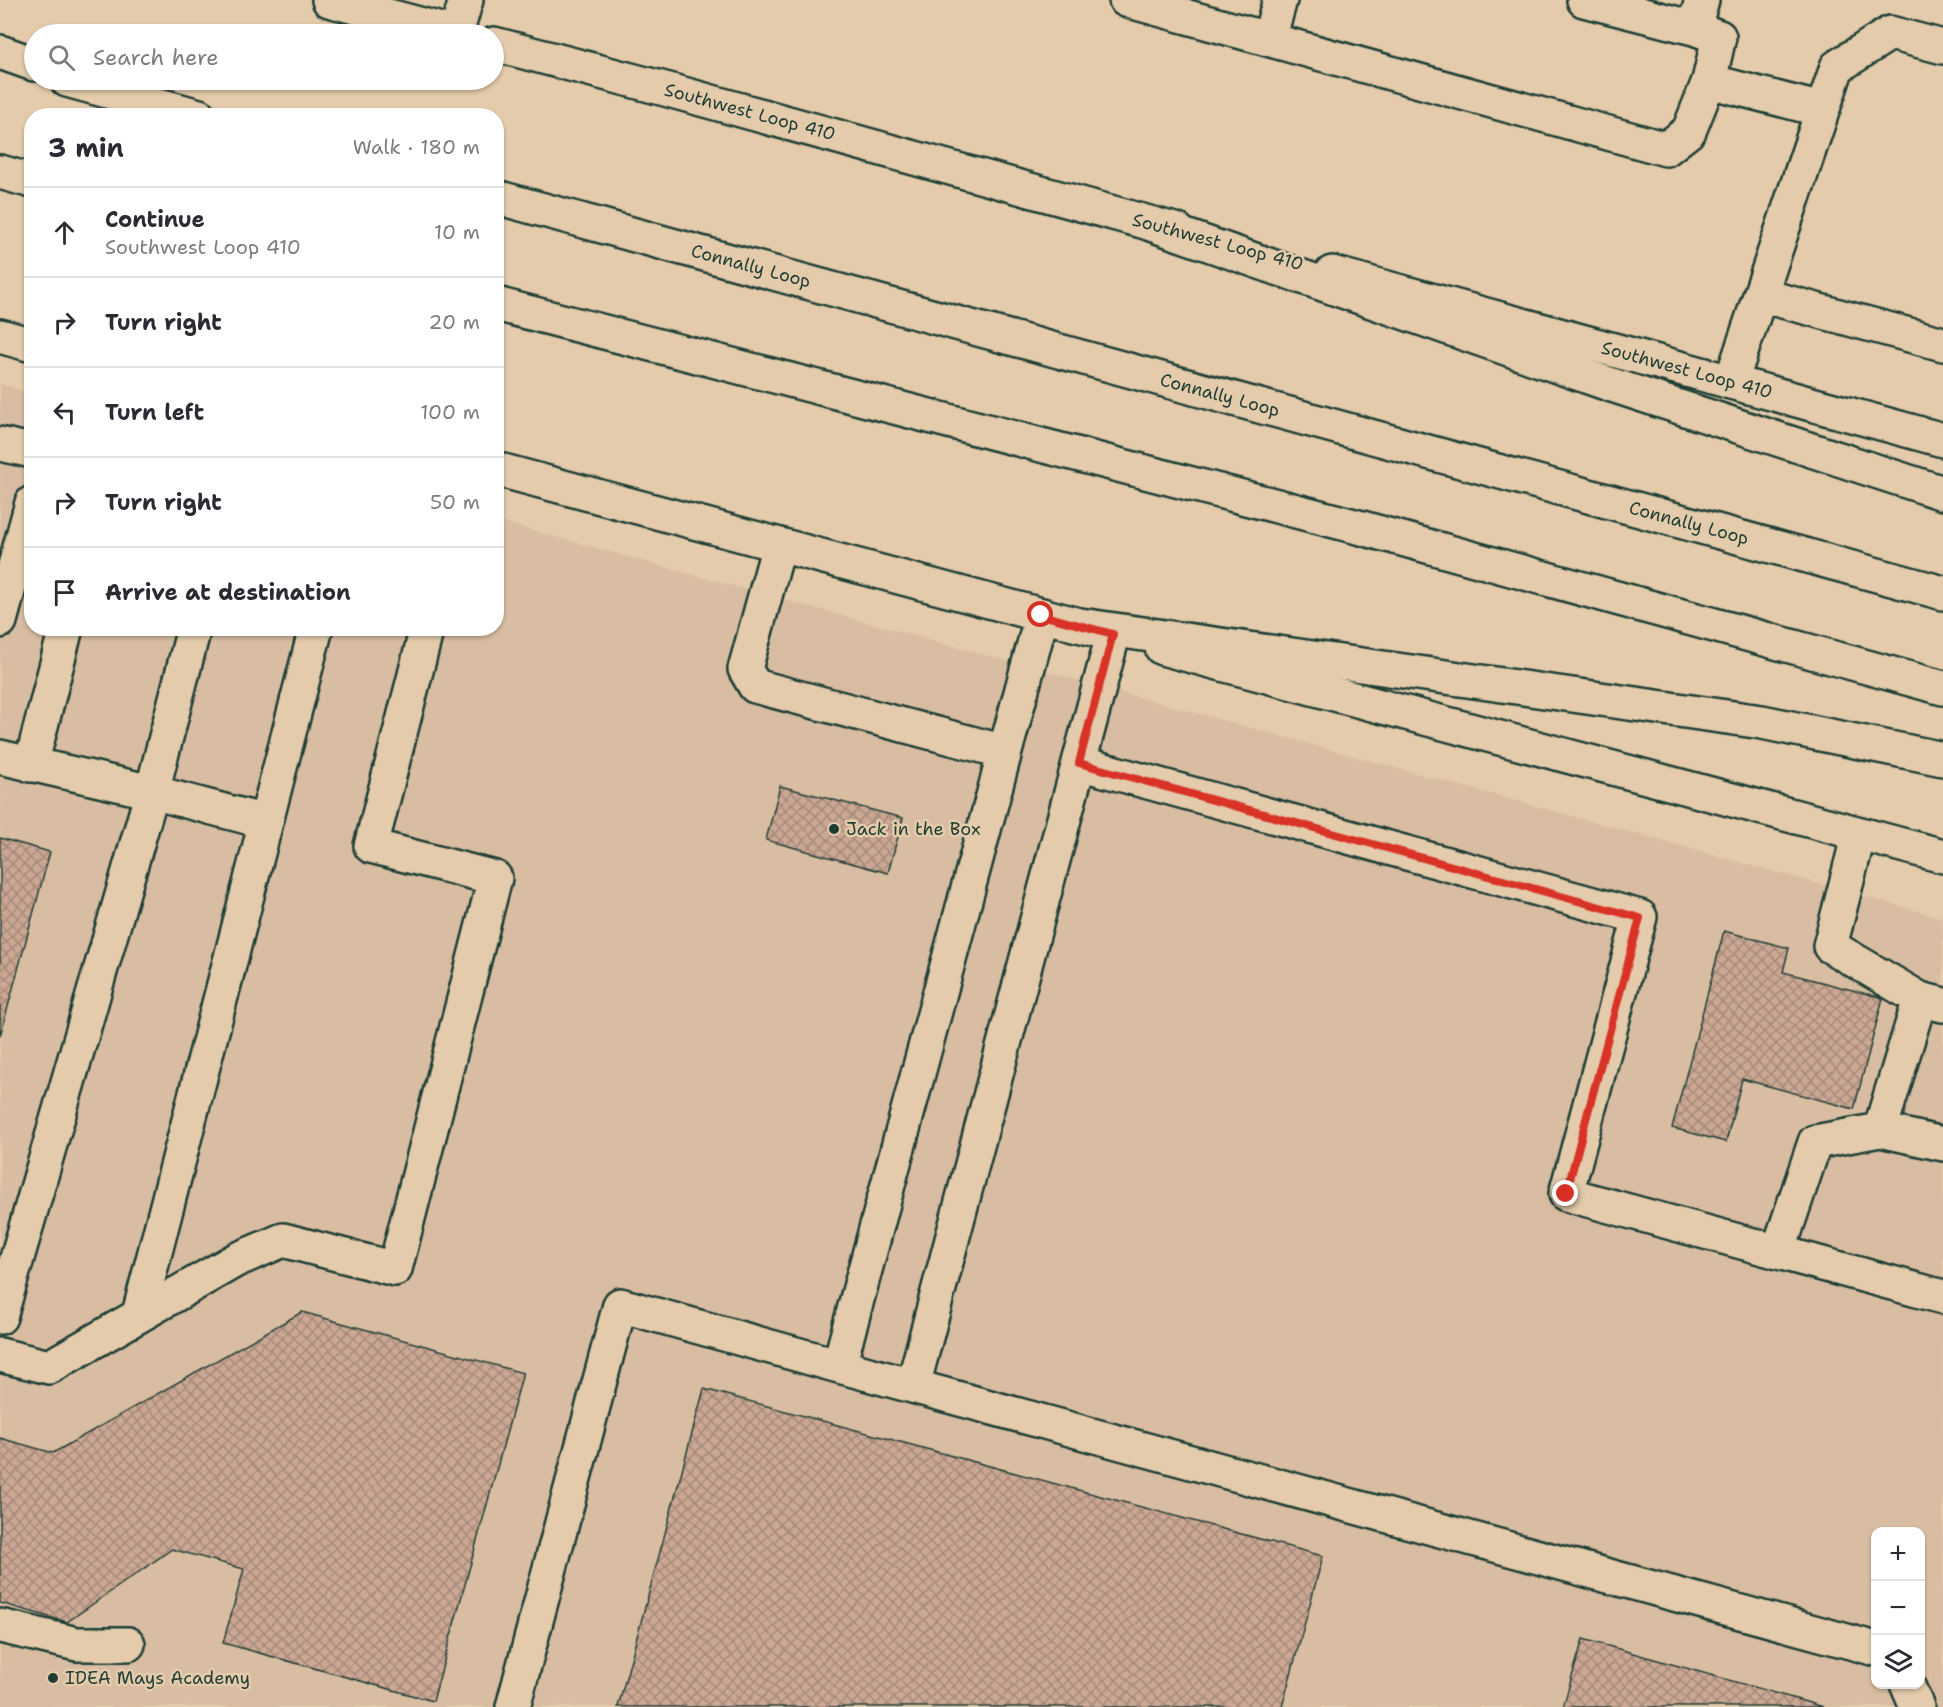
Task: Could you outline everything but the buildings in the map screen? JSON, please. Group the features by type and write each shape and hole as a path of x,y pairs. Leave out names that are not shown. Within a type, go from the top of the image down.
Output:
{"main road":[{"path":"329,0 419,24"},
{"path":"459,24 466,0"},
{"path":"1126,0 1666,149 1689,131 1709,81 1719,37 1698,14 1584,0"},
{"path":"1269,39 1280,0"},
{"path":"1731,382 1837,67 1890,33 1943,47"},
{"name":"Southwest Loop 410","path":"504,47 1943,440"},
{"path":"0,52 24,60"},
{"path":"0,62 24,68"},
{"path":"1709,81 1822,110"},
{"path":"104,90 170,108"},
{"path":"106,90 111,92"},
{"path":"0,172 24,179"},
{"path":"0,190 24,194"},
{"name":"Connally Loop","path":"504,199 1943,593"},
{"path":"1151,224 1606,383 1943,493"},
{"path":"1760,296 1943,344"},
{"path":"504,305 1362,528 1943,688"},
{"path":"0,336 24,343"},
{"path":"0,444 24,449"},
{"path":"504,472 1943,856"},
{"path":"0,621 24,532"},
{"path":"779,545 745,669 755,686 1005,752"},
{"path":"839,1366 1041,615"},
{"path":"1073,624 1762,722 1943,759"},
{"path":"913,1386 1113,634"},
{"path":"63,636 15,761 152,792 266,822"},
{"path":"0,1317 152,792 192,636"},
{"path":"140,1314 314,636"},
{"path":"0,1355 49,1367 236,1260 283,1240 395,1269 495,879 371,846 425,636"},
{"path":"1079,763 1640,918 1566,1194 1943,1297"},
{"path":"1859,834 1830,946 1931,1002 1880,1130"},
{"path":"1778,1252 1815,1142 1880,1130 1943,1144"},
{"path":"513,1707 620,1305 1871,1648"},
{"path":"0,1626 77,1644 128,1644"},
{"path":"1909,1689 1917,1707"}],"shaded area":[{"path":"0,384 24,391 24,636 504,636 504,523 1943,918 1943,1707 0,1707"}],"place":[{"name":"Jack in the Box","path":"834,829"},
{"name":"IDEA Mays Academy","path":"53,1678"}],"route":[{"path":"1041,615 1113,634 1079,763 1640,918 1566,1194"}]}
